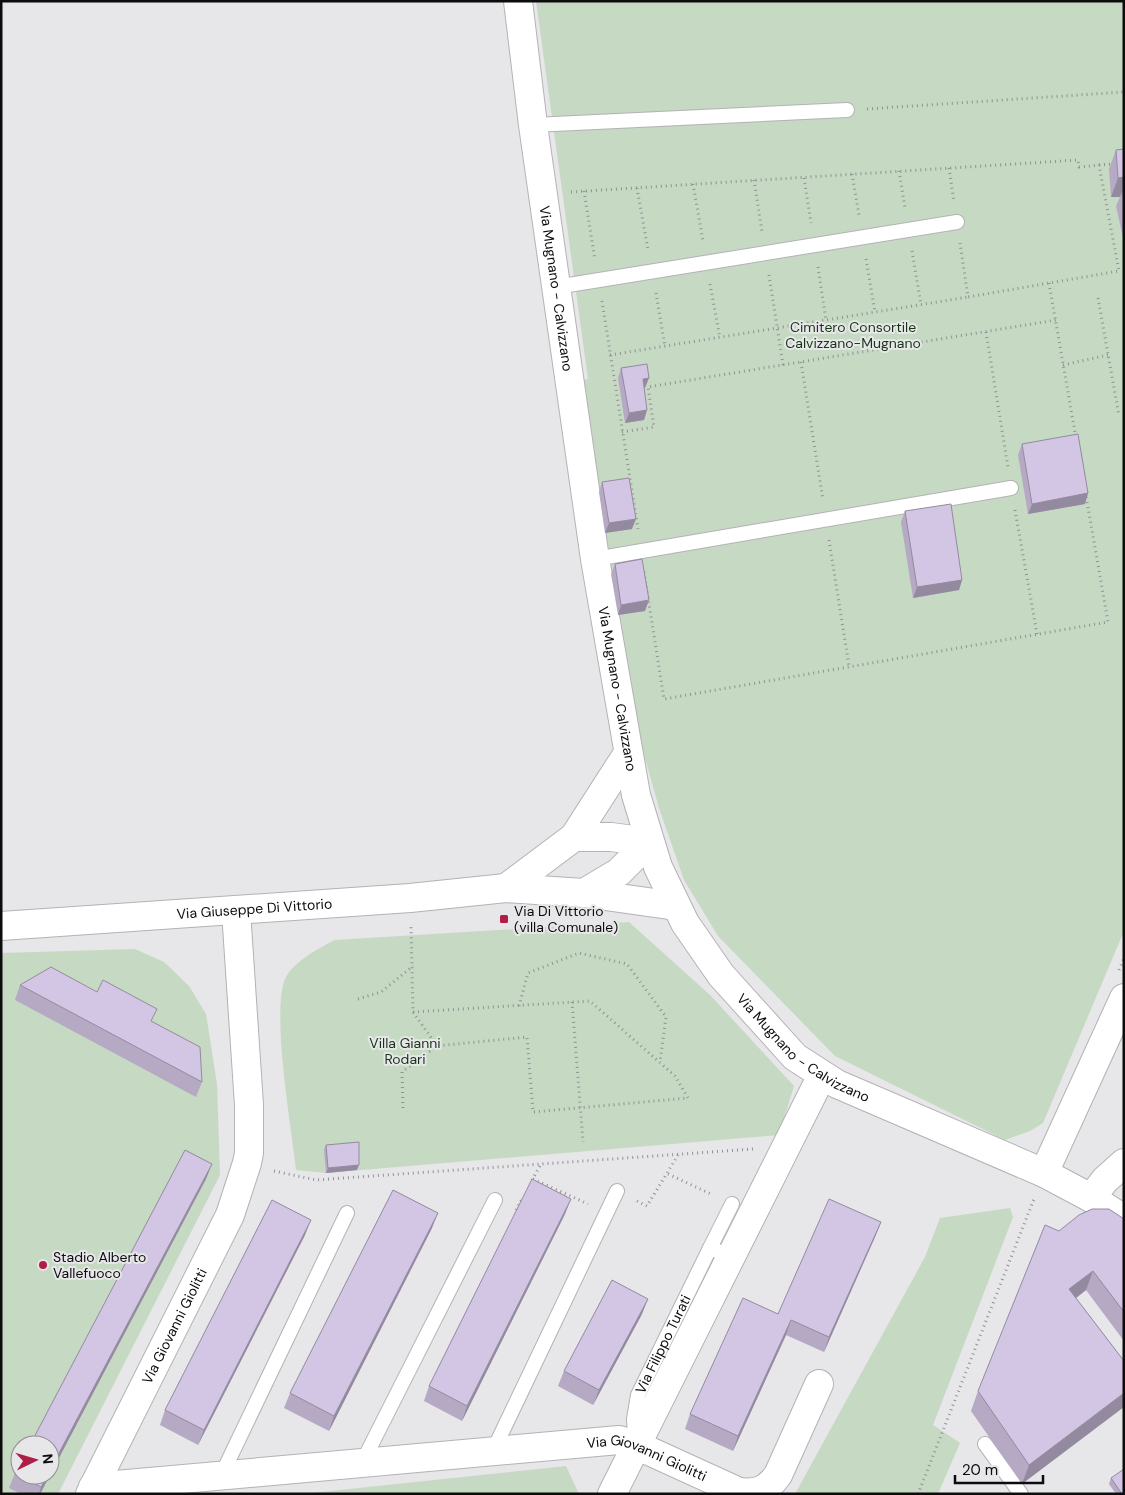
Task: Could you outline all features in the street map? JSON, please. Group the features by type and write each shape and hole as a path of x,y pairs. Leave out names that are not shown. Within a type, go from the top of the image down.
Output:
{"street":[{"name":"Via Mugnano - Calvizzano","path":"518,1 533,125 595,559 628,753 649,842 676,906 721,976 795,1057 837,1084 1044,1174 1091,1198 1124,1218"},
{"path":"506,888 574,837 628,753"},
{"path":"574,837 611,837 649,842"},
{"path":"584,893 619,872 649,842"},
{"name":"Via Giuseppe Di Vittorio","path":"1,926 410,898 506,888 584,893 676,906"},
{"name":"Via Giovanni Giolitti","path":"92,1491 230,1214 249,1154 249,1105 236,911"},
{"path":"1044,1174 1124,998"},
{"name":"Via Filippo Turati","path":"612,1494 636,1445 720,1252 786,1146 822,1075"},
{"path":"1091,1198 1105,1180 1124,1163"},
{"name":"Via Giovanni Giolitti","path":"92,1491 221,1476 604,1440 619,1440 636,1445 739,1492 761,1491 769,1488 778,1475 819,1384"}],"lane":[{"path":"533,125 847,110"},
{"path":"556,287 957,222"},
{"path":"595,559 1012,488"},
{"path":"493,1451 617,1191"},
{"path":"362,1463 495,1200"},
{"name":"Via Filippo Turati","path":"720,1252 732,1204"},
{"path":"221,1476 347,1213"},
{"path":"985,1444 1021,1494"}],"path":[{"path":"847,110 1124,92"},
{"path":"569,192 1078,160 1079,167 1116,164"},
{"path":"1099,165 1119,271"},
{"path":"948,168 968,297"},
{"path":"610,355 1124,270"},
{"path":"1049,283 1076,441"},
{"path":"1098,298 1119,416"},
{"path":"622,432 654,427 648,387 1056,320"},
{"path":"777,328 783,365"},
{"path":"1063,365 1108,355"},
{"path":"1085,489 1108,622"},
{"path":"410,898 414,966 413,1012 437,1046"},
{"path":"519,1006 528,973 579,952 627,964 666,1017 660,1062"},
{"path":"358,999 381,992 414,966"},
{"path":"403,1108 402,1072 437,1046 527,1037 533,1112 688,1098 675,1076 590,1001 413,1012"},
{"path":"572,1002 583,1142"},
{"path":"247,1162 291,1176 316,1180 786,1146"},
{"path":"617,1191 647,1206 668,1174 678,1154"},
{"path":"529,1187 541,1164"},
{"path":"668,1174 732,1204"},
{"path":"918,1494 1044,1174"},
{"path":"533,1179 606,1213"},
{"path":"495,1200 517,1210 525,1195"}],"green space":[{"name":"Cimitero Consortile Calvizzano-Mugnano","path":"536,1 1124,1 1124,931 1043,1123 1030,1131 1005,1140 835,1056 718,936 684,880 659,808 635,722 581,380 588,379"},
{"name":"Villa Gianni Rodari","path":"629,922 710,995 794,1086 779,1135 326,1173 296,1170 281,1041 280,1015 286,977 301,960 335,940"},
{"name":"Stadio Alberto Vallefuoco","path":"135,949 164,962 189,986 206,1014 217,1084 220,1175 58,1494 1,1494 1,953"},
{"path":"1010,1208 1013,1217 933,1425 960,1443 938,1494 795,1494 925,1257 940,1218"},
{"path":"566,1466 579,1494 302,1494"}],"building":[{"path":"1124,149 1124,177 1118,178 1116,150"},
{"path":"647,364 649,378 643,379 647,410 629,413 621,368"},
{"path":"1078,434 1088,493 1032,504 1022,444"},
{"path":"629,478 636,519 609,523 602,482"},
{"path":"951,504 962,580 917,587 905,511"},
{"path":"642,559 649,600 621,605 615,564"},
{"path":"51,967 97,992 103,980 157,1009 151,1021 200,1047 202,1082 20,985"},
{"path":"359,1142 359,1165 328,1168 326,1145"},
{"path":"185,1150 212,1164 60,1451 60,1435 35,1435"},
{"path":"532,1179 571,1199 467,1406 429,1386"},
{"path":"393,1190 438,1213 334,1416 290,1393"},
{"path":"829,1199 881,1222 829,1337 791,1320 738,1436 690,1414 743,1298 778,1314"},
{"path":"272,1200 311,1220 204,1430 165,1410"},
{"path":"1092,1209 1109,1209 1124,1219 1124,1312 1093,1271 1069,1289 1124,1361 1124,1393 1029,1465 978,1391 1045,1225 1059,1231 1079,1215"},
{"path":"612,1280 648,1299 599,1390 564,1371"},
{"path":"1124,1469 1124,1494 1122,1494 1111,1478"}],"place":[{"name":"Via Di Vittorio (villa Comunale)","path":"504,919"},
{"name":"Stadio Alberto Vallefuoco","path":"43,1265"}]}
